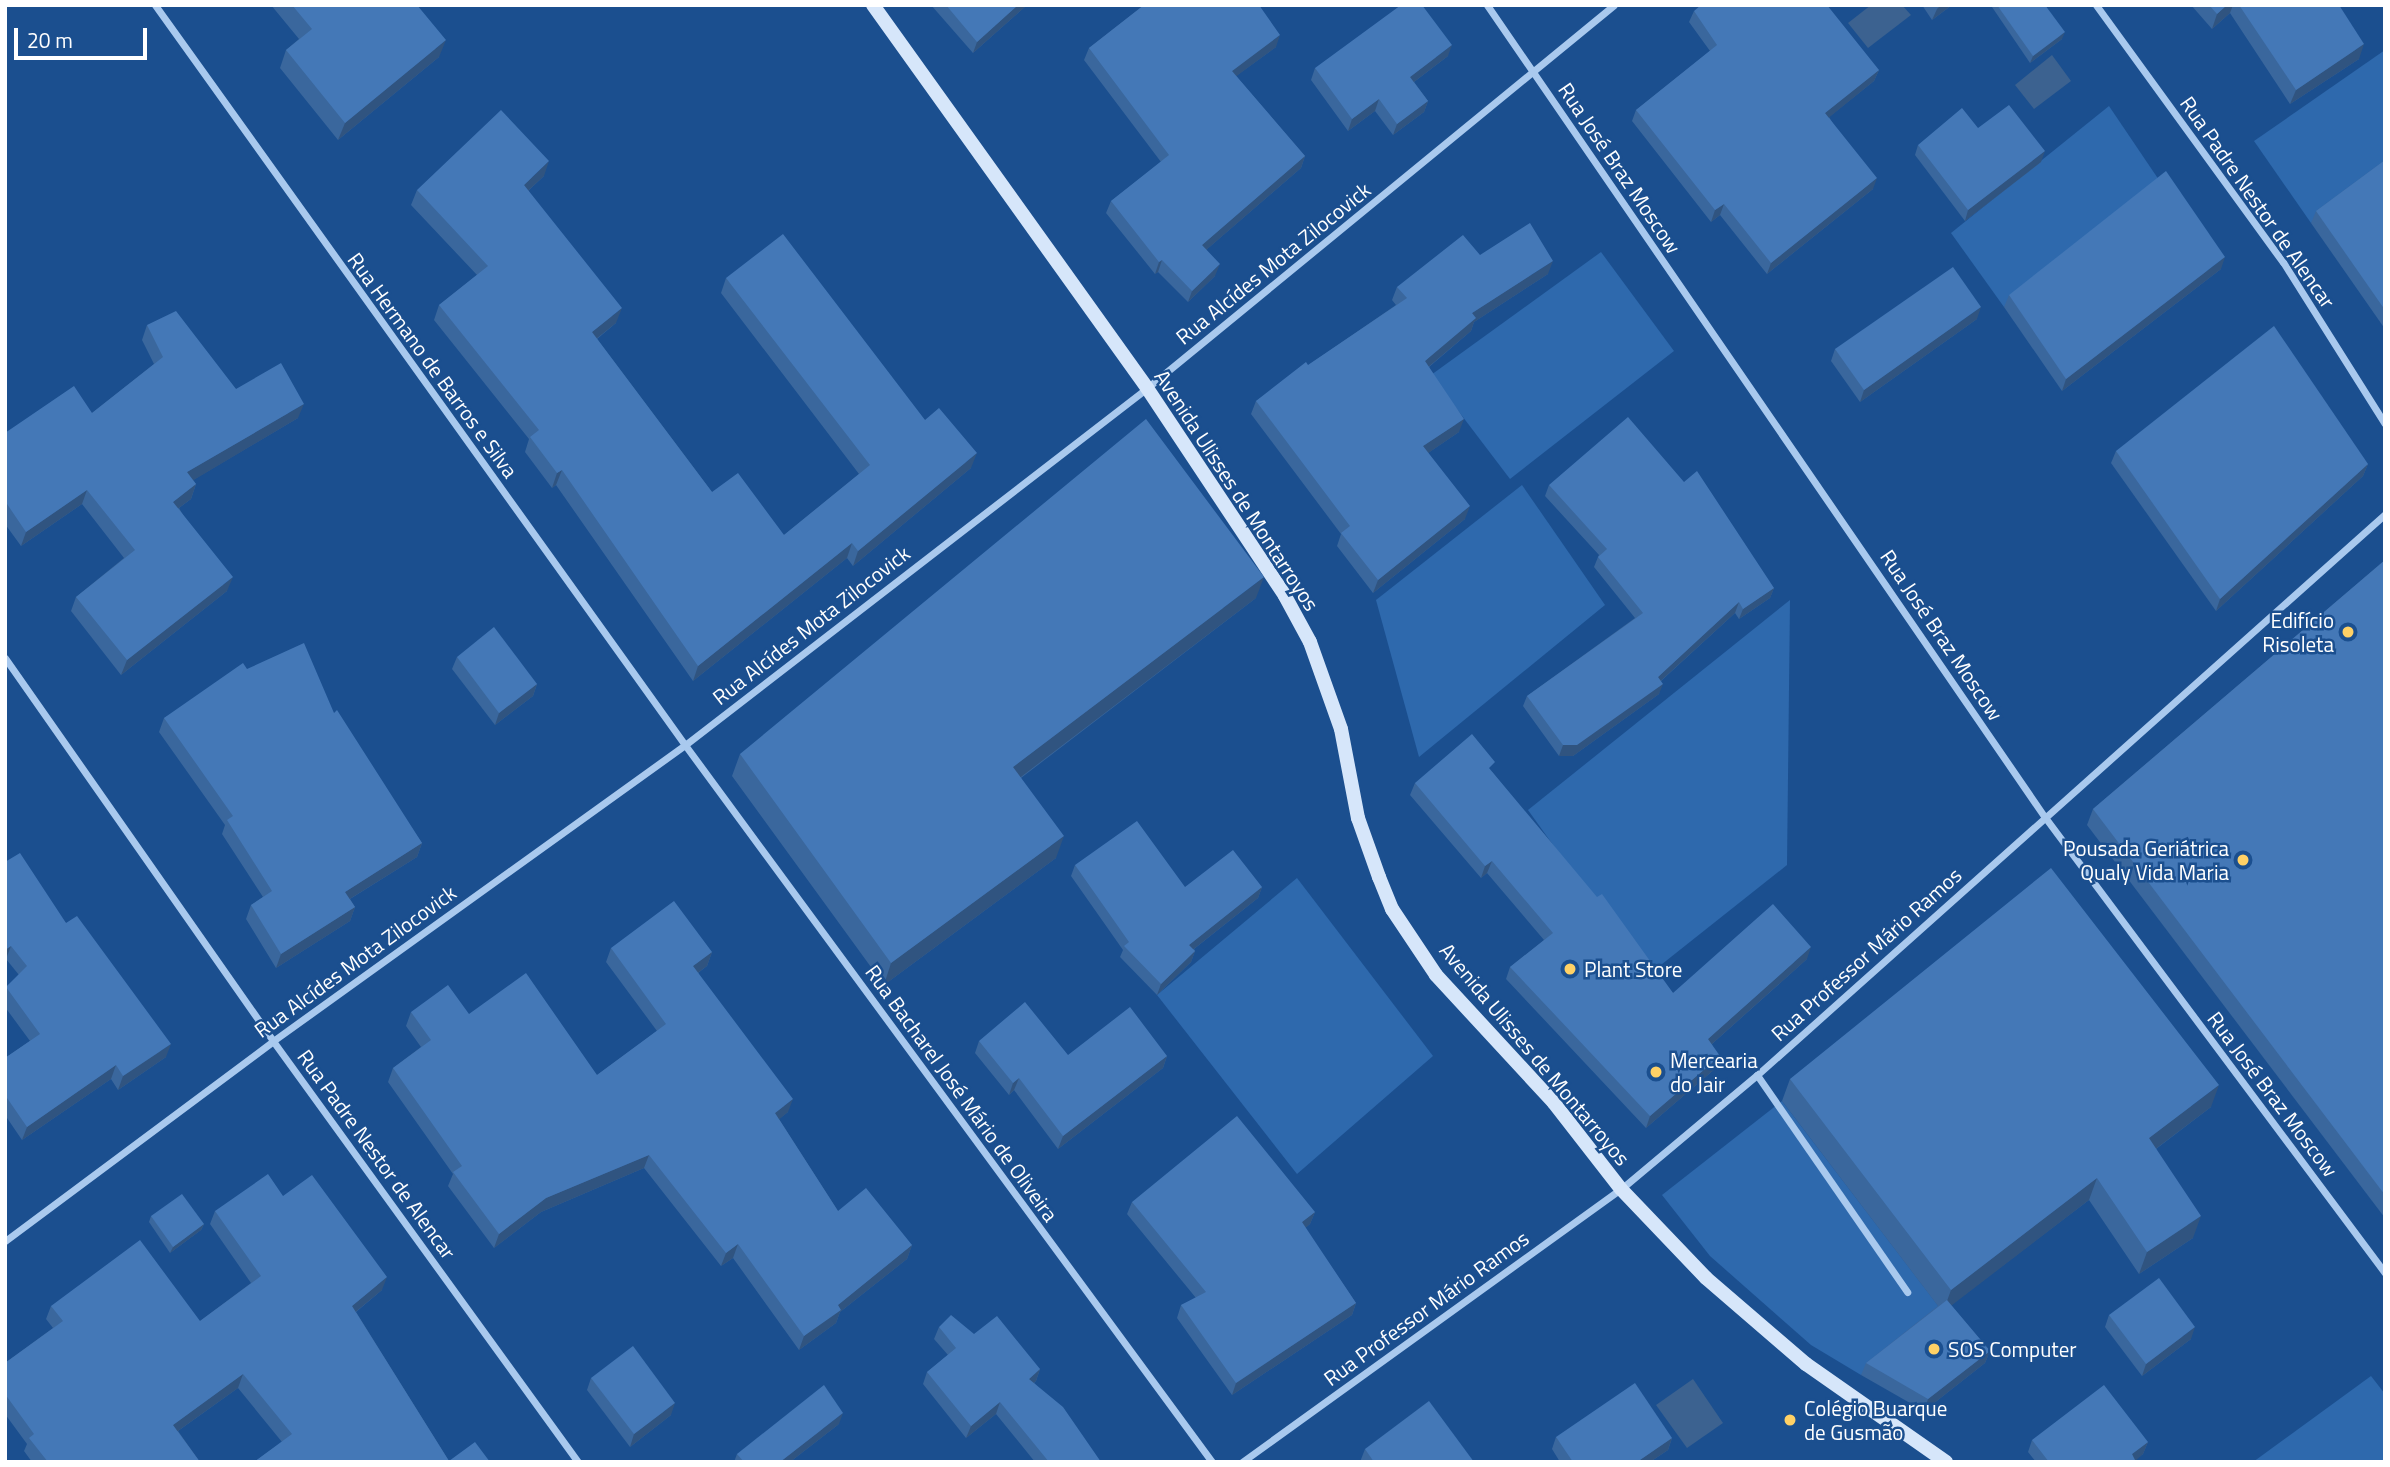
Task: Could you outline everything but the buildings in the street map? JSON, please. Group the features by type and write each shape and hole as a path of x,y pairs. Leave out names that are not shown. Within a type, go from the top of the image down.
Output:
{"main road":[{"name":"Avenida Ulisses de Montarroyos","path":"873,5 1147,388 1285,596 1310,642 1341,729 1358,818 1392,909 1436,975 1554,1103 1621,1189 1755,1324 1946,1462"}],"street":[{"name":"Rua Hermano de Barros e Silva","path":"155,5 685,745"},
{"name":"Rua José Braz Moscow","path":"1487,5 2044,816 2385,1273"},
{"name":"Rua Alcídes Mota Zilocovick","path":"5,1241 273,1041 685,745 1147,388 1534,74 1614,5"},
{"name":"Rua Padre Nestor de Alencar","path":"2096,5 2283,262 2385,424"},
{"name":"Rua Professor Mário Ramos","path":"1242,1462 1621,1189 1757,1075 2385,513"},
{"name":"Rua Padre Nestor de Alencar","path":"5,658 273,1041 578,1462"},
{"name":"Rua Bacharel José Mário de Oliveira","path":"685,745 1212,1462"},
{"path":"1757,1075 1907,1292"}],"shaded area":[{"path":"1871,5 1902,5 1911,15 1868,48 1848,23"},
{"path":"2385,50 2385,168 2311,223 2254,141"},
{"path":"2052,55 2071,81 2034,109 2015,85"},
{"path":"2109,106 2161,183 2004,307 1951,233"},
{"path":"1601,252 1674,351 1510,479 1431,375"},
{"path":"1522,485 1605,605 1419,757 1376,600"},
{"path":"1790,600 1787,865 1647,976 1528,810"},
{"path":"1297,878 1433,1056 1297,1174 1157,995"},
{"path":"1782,1101 1943,1312 1861,1375 1811,1345 1710,1256 1662,1195"},
{"path":"2371,1376 2385,1394 2385,1462 2253,1462"},
{"path":"1693,1379 1723,1423 1687,1448 1656,1405"}],"place":[{"name":"Edifício Risoleta","path":"2348,632"},
{"name":"Pousada Geriátrica Qualy Vida Maria","path":"2243,860"},
{"name":"Plant Store","path":"1570,969"},
{"name":"Mercearia do Jair","path":"1656,1072"},
{"name":"SOS Computer","path":"1934,1349"},
{"name":"Colégio Buarque de Gusmão","path":"1790,1420"}]}
